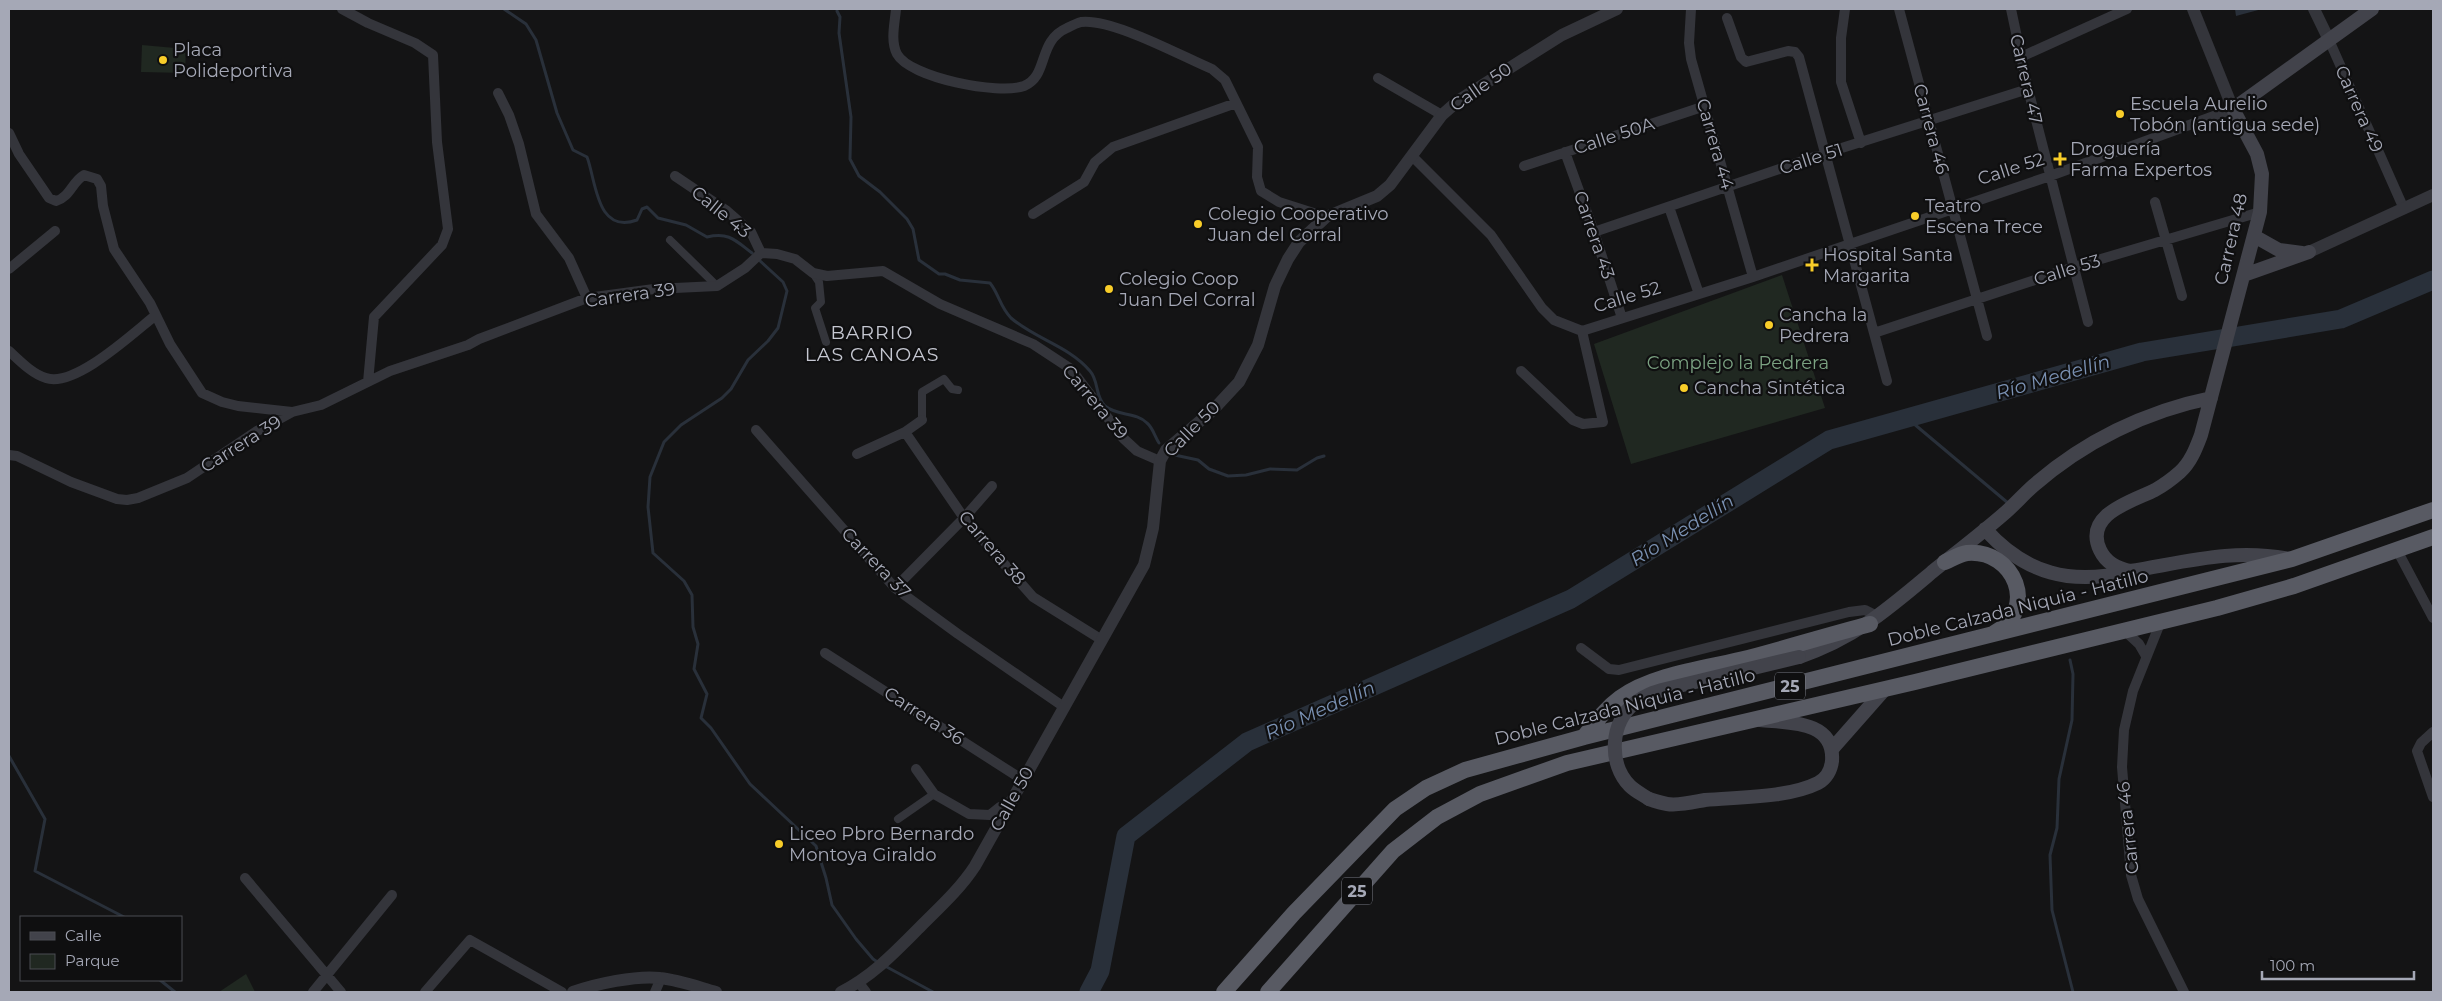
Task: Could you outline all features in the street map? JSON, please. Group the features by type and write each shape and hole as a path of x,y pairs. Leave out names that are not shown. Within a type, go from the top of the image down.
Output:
{"highway":[{"name":"Doble Calzada Niquia - Hatillo","path":"1224,992 1294,913 1395,809 1426,788 1465,770 1584,737 2292,560 2433,510"},
{"name":"25","path":"1268,992 1393,851 1437,817 1480,794 1567,763 1884,690 2161,622 2294,586 2433,537"},
{"path":"1945,562 1965,553 1987,554 1999,560 2009,569 2015,581 2018,595 2016,608 2010,620 2000,630 1988,636"},
{"path":"1584,737 1602,713 1638,688 1662,679 1807,642 1874,620"}],"main road":[{"name":"Calle 52","path":"2233,109 2372,9"},
{"name":"Carrera 48","path":"2130,571 2111,564 2100,551 2097,534 2100,524 2107,514 2154,490 2183,470 2194,454 2211,398 2260,212 2262,174 2257,154 2233,109"},
{"path":"2254,236 2279,250 2298,253 2309,252"},
{"path":"2244,275 2309,252"},
{"path":"1754,720 1809,726 1825,736 1832,749 1832,765 1828,774 1821,782 1807,788 1668,804 1649,799 1630,786 1621,772 1616,759 1615,739 1618,726 1633,704 1647,694 1799,656 1835,644 1874,620 2033,486 2064,462 2096,441 2131,423 2211,398"},
{"path":"1984,529 2011,554 2048,572 2089,578 2226,554 2252,554 2292,560"},
{"path":"1832,749 1884,690"}],"street":[{"path":"342,9 368,23 415,43 433,55 437,142 448,229 442,245 374,317 368,382"},
{"path":"896,9 894,43 896,53 912,68 925,74 993,88 1009,89 1024,86 1032,81 1039,70 1050,40 1057,32 1081,22 1110,25 1212,69 1225,80 1258,147 1257,177 1261,191 1279,202 1326,217"},
{"name":"Calle 50","path":"841,992 862,988 887,960 958,890 975,866 1144,565 1153,528 1160,461 1166,450 1213,410 1239,382 1258,345 1268,306 1288,259 1299,242 1326,217 1377,196 1390,186 1442,115 1459,100 1562,35 1617,9"},
{"name":"Carrera 44","path":"1691,9 1689,43 1691,59 1753,277"},
{"path":"1845,9 1841,38 1841,82 1861,143"},
{"name":"Carrera 46","path":"1898,9 1987,336"},
{"name":"Carrera 47","path":"2011,9 2028,89 2088,322"},
{"path":"2021,57 2127,9"},
{"name":"Carrera 48","path":"2193,9 2233,109"},
{"name":"Carrera 49","path":"2314,9 2404,209"},
{"path":"1727,18 1741,58 1746,62 1788,51 1795,52 1799,57 1887,381"},
{"path":"1378,78 1442,115"},
{"name":"Calle 51","path":"1594,232 1826,153 2028,89"},
{"path":"498,94 509,116 519,144 536,214 568,258 587,298"},
{"path":"1033,214 1084,182 1095,162 1113,147 1236,102"},
{"name":"Calle 50A","path":"1524,166 1705,106"},
{"name":"Calle 52","path":"1521,371 1573,420 1583,424 1603,422 1582,331 1753,277 2050,176 2233,109"},
{"path":"9,133 19,154 49,198 56,201 66,196 78,179 84,175 97,179 101,186 103,206 114,249 156,315 170,344 202,393 238,406 292,412"},
{"name":"Carrera 43","path":"1565,152 1622,318"},
{"path":"1413,157 1491,235 1542,308 1554,320 1582,331"},
{"name":"Calle 43","path":"675,176 727,211 751,232 761,253"},
{"path":"2309,252 2433,195"},
{"path":"2155,202 2182,296"},
{"path":"1669,207 1699,294"},
{"name":"Calle 53","path":"1874,333 2074,267 2260,212"},
{"path":"11,263 55,231"},
{"path":"670,240 717,286 744,268 761,253 777,254 795,259 813,273 819,282 821,302 815,308 826,342"},
{"name":"Carrera 39","path":"813,273 827,276 883,271 940,304 1033,344 1071,369 1123,438 1137,451 1160,461"},
{"name":"Carrera 39","path":"9,455 17,456 71,482 117,499 127,500 172,486 187,478 257,431 292,412 321,405 390,371 468,345 479,339 587,298 654,288 717,286"},
{"path":"9,351 46,378 65,378 84,370 156,315"},
{"path":"858,454 905,432 922,420 922,392 944,379 952,390 958,390"},
{"name":"Carrera 37","path":"756,430 895,588 1064,707"},
{"name":"Carrera 38","path":"905,432 964,518 1033,597 1102,640"},
{"path":"895,588 964,518 992,486"},
{"path":"2397,550 2433,618"},
{"path":"1581,648 1609,669 1619,670 1849,612 1866,610 1874,620"},
{"name":"Carrera 46","path":"2161,622 2133,691 2124,730 2122,767 2131,875 2138,899 2184,992"},
{"path":"2124,630 2139,644 2146,656"},
{"name":"Carrera 36","path":"824,652 1023,780"},
{"path":"2433,732 2420,743 2417,751 2433,797"},
{"path":"916,769 934,794 969,814 982,817 990,815 1003,806 1008,807"},
{"path":"898,819 934,794"},
{"path":"245,878 341,992"},
{"path":"313,992 328,976 392,895"},
{"path":"425,992 470,940 562,992"},
{"path":"573,992 584,988 644,977 661,978 716,992"},
{"path":"655,992 661,978"}],"green space":[{"name":"Placa Polideportiva","path":"142,45 186,49 185,73 141,72"},
{"name":"Cancha Sintética","path":"1782,275 1825,408 1631,464 1594,344"},
{"path":"246,974 255,992 219,992"}],"shaded area":[{"path":"2235,9 2262,9 2236,16"}],"waterway":[{"path":"504,9 526,24 536,40 557,113 573,150 587,157 600,203 613,220 623,223 637,220 642,209 647,207 658,218 686,225 707,237 726,236 741,244 752,253"},
{"name":"BARRIO LAS CANOAS","path":"837,11 840,17 839,33 851,117 850,159 859,176 880,192 907,219 913,229 919,260 939,274 945,274 960,280 990,283 1011,318 1082,362 1093,375 1100,398 1105,406 1143,420 1151,427 1159,443"},
{"path":"759,260 783,282 787,291 778,328 768,341 748,360 731,389 722,398 681,425 664,442 650,477 648,507 653,553 684,581 692,595 693,627 698,644 694,669 707,694 701,718 711,728 750,784 816,846 832,905 856,939 873,959 879,963"},
{"name":"Río Medellín","path":"1089,992 1100,971 1126,836 1247,742 1571,599 1829,440 2142,352 2341,319 2433,280"},
{"path":"1907,418 2008,503"},
{"name":"BARRIO LAS CANOAS","path":"1170,454 1198,460 1209,469 1228,476 1246,475 1270,469 1297,470 1324,456"},
{"path":"2070,660 2073,674 2072,720 2059,779 2057,828 2050,855 2052,910 2073,992"},
{"path":"9,756 45,819 35,871 122,916"},
{"path":"885,966 933,992"},
{"path":"161,981 175,992"}],"place":[{"name":"Placa Polideportiva","path":"163,60"},
{"name":"Escuela Aurelio Tobón (antigua sede)","path":"2120,114"},
{"name":"Droguería Farma Expertos","path":"2060,159"},
{"name":"Teatro Escena Trece","path":"1915,216"},
{"name":"Colegio Cooperativo Juan del Corral","path":"1198,224"},
{"name":"Hospital Santa Margarita","path":"1812,265"},
{"name":"Colegio Coop Juan Del Corral","path":"1109,289"},
{"name":"Cancha la Pedrera","path":"1769,325"},
{"name":"Cancha Sintética","path":"1684,388"},
{"name":"Liceo Pbro Bernardo Montoya Giraldo","path":"779,844"}],"district":[{"name":"BARRIO LAS CANOAS","path":"872,343"}],"park label":[{"name":"Complejo la Pedrera","path":"1738,363"}]}
